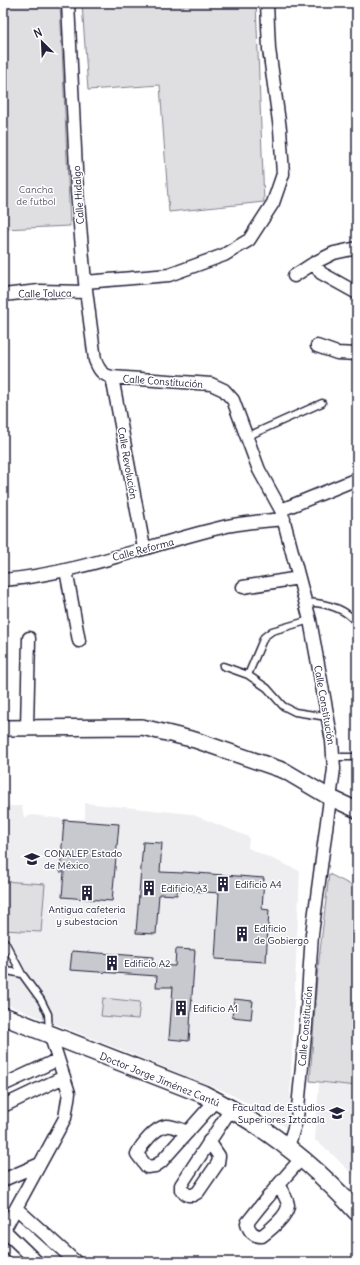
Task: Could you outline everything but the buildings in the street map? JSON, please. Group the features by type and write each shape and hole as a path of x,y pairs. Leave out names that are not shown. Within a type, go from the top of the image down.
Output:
{"main road":[{"name":"Doctor Jorge Jiménez Cantú","path":"3,1016 216,1100 248,1119 288,1147 343,1196 357,1212"}],"street":[{"name":"Calle Hidalgo","path":"68,3 77,191 85,287 98,370 105,376 112,377"},
{"name":"Calle Toluca","path":"3,294 85,287 169,275 224,255 249,240 273,203 283,174 280,129 270,49 267,3"},
{"path":"294,276 314,263 334,253 357,248"},
{"path":"314,263 321,273 357,293"},
{"path":"317,346 337,353 357,354"},
{"name":"Calle Constitución","path":"112,377 211,384 224,390 233,400 259,470 283,515 310,620 327,717 334,769 312,934 306,1025 297,1118 288,1147"},
{"name":"Calle Revolución","path":"112,377 144,548"},
{"name":"Calle Reforma","path":"3,580 19,579 66,570 229,526 283,515 357,480"},
{"path":"66,570 80,641"},
{"path":"243,587 299,578"},
{"path":"27,728 26,705 29,638"},
{"path":"3,728 142,727 173,734 195,740 285,771 330,797 357,810"},
{"path":"37,1262 4,1231 65,1118 69,1093 57,1060 50,1034"},
{"path":"3,1085 57,1060"},
{"path":"3,1106 64,1077"},
{"path":"188,1132 216,1100"},
{"path":"209,1141 231,1109"},
{"path":"278,1185 286,1199 288,1206 286,1213 262,1236 256,1236 248,1229 247,1223 255,1212 278,1185 301,1159"},
{"path":"3,1180 40,1164"},
{"path":"16,1208 76,1262"},
{"path":"255,1212 271,1228"}],"lane":[{"path":"246,437 322,403"},
{"path":"305,602 318,603 340,609 357,624"},
{"path":"248,675 264,638 272,631 310,620"},
{"path":"223,666 248,675 267,688 283,706 295,712 327,717"},
{"path":"333,757 357,758"},
{"path":"3,942 22,974 41,1000 48,1014 50,1034"},
{"path":"3,970 22,974"}],"shaded area":[{"path":"85,803 191,814 249,837 248,848 300,871 289,1119 285,1127 249,1104 222,1090 3,1003 3,806 22,806 24,818 32,815 63,819 85,819"},
{"name":"Facultad de Estudios Superiores Iztacala","path":"319,1083 357,1086 357,1179 330,1152 315,1140"}],"green space":[{"name":"Cancha de futbol","path":"3,3 60,3 70,226 3,229"},
{"path":"82,3 256,3 264,202 169,212 160,85 88,90"},
{"path":"329,874 357,888 357,1086 310,1081 317,977"},
{"path":"3,881 45,884 41,932 3,930"},
{"path":"103,998 140,1002 138,1019 101,1016"}],"place":[{"name":"CONALEP Estado de México","path":"32,859"},
{"name":"Edificio A4","path":"223,884"},
{"name":"Edificio A3","path":"149,888"},
{"name":"Antigua cafeteria y subestacion","path":"87,893"},
{"name":"Edificio de Gobiergo","path":"242,934"},
{"name":"Edificio A2","path":"112,963"},
{"name":"Edificio A1","path":"181,1008"},
{"name":"Facultad de Estudios Superiores Iztacala","path":"337,1113"}]}
